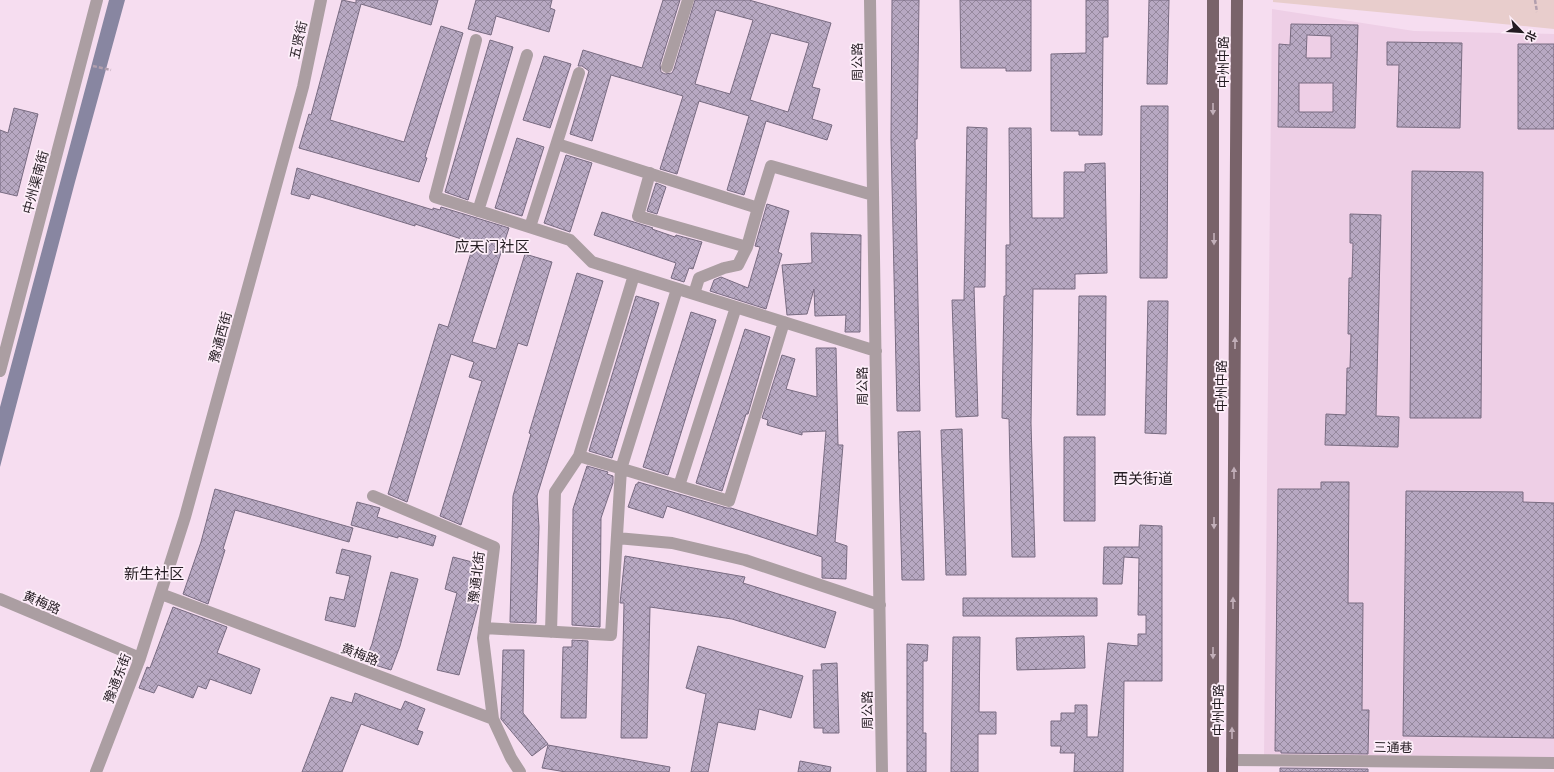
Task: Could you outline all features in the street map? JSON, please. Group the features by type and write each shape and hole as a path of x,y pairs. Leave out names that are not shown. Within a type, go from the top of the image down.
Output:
{"main road":[{"name":"中州中路","path":"1213,0 1213,772"},
{"name":"中州中路","path":"1232,772 1237,0"}],"street":[{"name":"中州渠南街","path":"0,371 97,0"},
{"name":"五贤街","path":"303,86 321,0"},
{"path":"667,67 688,0"},
{"name":"周公路","path":"870,0 882,772"},
{"path":"476,40 435,197 570,240 592,262 876,351"},
{"path":"478,211 527,55"},
{"path":"530,227 579,72"},
{"name":"豫通西街","path":"162,594 185,517 303,86"},
{"path":"556,144 758,208"},
{"path":"694,294 699,278 724,268 738,265 747,247 770,166 873,195"},
{"path":"650,173 638,216 747,247"},
{"path":"551,632 555,492 579,456 634,275"},
{"path":"484,628 611,635 621,469 677,289"},
{"path":"679,486 736,307"},
{"path":"579,456 729,501 784,322"},
{"name":"豫通北街","path":"373,496 494,547 483,638 493,719"},
{"path":"617,538 672,543 745,560 880,606"},
{"name":"豫通东街","path":"96,772 140,658 162,594"},
{"name":"黄梅路","path":"162,594 493,719"},
{"name":"黄梅路","path":"0,599 140,658"},
{"path":"493,719 511,758 520,772"},
{"name":"三通巷","path":"1232,760 1554,763"}],"path":[{"path":"1534,0 1536,12"},
{"path":"80,62 110,70"}],"shaded area":[{"path":"1273,0 1554,0 1554,29 1273,2"},
{"path":"1272,9 1414,31 1554,34 1554,759 1264,757"}],"water":[{"path":"109,0 125,0 75,182 0,467 0,407"}],"building":[{"path":"342,0 356,3 356,0 438,0 431,25 361,4 330,120 404,142 441,26 463,33 425,157 427,158 419,182 299,148 309,114 311,115"},
{"path":"476,0 552,0 550,8 555,10 549,32 496,16 491,35 468,29"},
{"path":"663,0 680,0 660,65 661,72 665,74 672,73 674,69 695,0 749,0 831,23 812,87 820,89 812,119 832,125 827,140 766,121 744,195 727,190 749,116 699,101 677,174 660,169 683,96 611,75 592,141 570,134 589,71 582,66 578,66 583,50 642,68","holes":["716,10 753,20 730,94 695,84","771,33 809,43 788,112 750,100"]},
{"path":"892,0 919,0 917,139 915,139 920,411 897,411 891,139"},
{"path":"960,0 1031,0 1031,71 1006,71 1006,68 961,68"},
{"path":"1086,0 1108,0 1108,37 1103,37 1102,135 1079,135 1079,131 1051,131 1051,54 1086,53"},
{"path":"1149,0 1169,0 1167,84 1147,84"},
{"path":"1291,24 1358,25 1355,128 1278,127 1279,44 1290,45","holes":["1307,35 1331,36 1331,58 1306,58","1299,83 1333,83 1333,112 1299,112"]},
{"path":"490,40 513,47 468,200 445,192"},
{"path":"1387,42 1462,43 1460,128 1397,127 1399,65 1387,65"},
{"path":"1518,44 1554,44 1554,129 1518,129"},
{"path":"544,56 571,64 550,128 523,120"},
{"path":"1141,106 1168,106 1167,278 1140,278"},
{"path":"14,108 38,114 17,196 0,192 0,130 8,133"},
{"path":"967,127 987,128 985,287 974,287 978,416 956,417 952,300 964,300"},
{"path":"1009,128 1031,128 1032,218 1064,218 1064,172 1085,172 1085,164 1105,163 1107,273 1075,274 1075,289 1033,289 1031,423 1035,557 1012,557 1009,419 1002,418 1006,245 1010,245"},
{"path":"517,138 544,147 522,216 495,208"},
{"path":"566,155 592,163 570,232 544,223"},
{"path":"297,168 433,210 433,208 440,210 441,207 509,228 472,342 496,349 525,254 552,262 527,346 518,343 461,525 440,516 482,381 469,377 474,362 451,354 407,502 388,494 439,324 448,327 474,243 415,224 415,226 311,194 309,199 291,194"},
{"path":"1412,171 1483,172 1481,418 1410,418"},
{"path":"656,183 666,187 657,214 647,211"},
{"path":"767,204 789,211 778,252 782,254 766,309 710,291 714,280 721,277 748,288 760,247 755,246"},
{"path":"602,212 653,228 652,229 675,237 676,235 702,242 693,269 689,268 684,282 671,278 676,263 594,235"},
{"path":"1350,214 1381,215 1376,416 1399,417 1398,447 1325,445 1326,414 1346,415 1347,368 1350,368 1351,334 1348,334 1349,278 1352,278 1353,243 1350,243"},
{"path":"811,233 861,235 860,332 845,332 846,315 815,316 814,289 807,314 787,315 782,265 812,263"},
{"path":"577,273 603,281 537,496 539,527 536,623 510,622 513,496 531,434 529,433"},
{"path":"636,296 659,303 612,458 589,451"},
{"path":"1079,296 1106,296 1105,415 1077,415"},
{"path":"1148,301 1168,301 1166,434 1145,433"},
{"path":"691,312 716,320 668,475 643,467"},
{"path":"745,329 770,337 748,414 746,414 722,491 696,483"},
{"path":"816,348 836,348 838,445 843,445 835,542 847,546 846,579 822,578 822,557 667,506 663,518 628,507 638,482 731,508 817,536 826,431 802,432 802,435 767,425 768,420 762,418 782,355 795,359 786,389 817,397"},
{"path":"962,429 966,575 946,575 941,430"},
{"path":"920,431 924,580 902,580 898,432"},
{"path":"1064,437 1095,437 1095,521 1064,521"},
{"path":"587,466 608,472 607,474 613,476 613,483 601,518 600,627 572,625 573,509"},
{"path":"1321,482 1349,482 1348,603 1363,603 1362,710 1369,710 1368,754 1281,753 1281,751 1275,751 1278,489 1321,489"},
{"path":"215,489 353,528 349,542 235,510 223,549 225,550 208,604 183,594 201,542"},
{"path":"1406,491 1523,492 1523,502 1554,503 1554,738 1403,736"},
{"path":"357,502 380,508 377,517 436,536 433,546 351,525"},
{"path":"1140,525 1162,526 1162,681 1124,681 1123,772 1074,772 1075,753 1060,753 1061,746 1051,746 1051,721 1061,721 1061,713 1075,713 1075,705 1087,705 1087,737 1098,737 1108,643 1138,646 1138,634 1146,634 1146,615 1138,615 1139,558 1124,557 1122,584 1103,584 1104,547 1139,547"},
{"path":"342,549 371,556 355,627 325,620 330,597 344,600 350,576 336,573"},
{"path":"625,556 745,577 743,583 836,612 825,648 732,619 650,607 647,738 621,738 624,603 620,603"},
{"path":"453,557 476,563 468,595 480,599 459,675 437,670 457,593 445,589"},
{"path":"391,572 418,579 400,646 391,670 365,662 372,644"},
{"path":"963,598 1097,598 1097,616 963,616"},
{"path":"173,607 227,627 217,653 260,669 251,694 210,679 206,689 198,686 193,698 158,685 154,693 139,688 147,667 150,668"},
{"path":"1084,636 1085,668 1017,670 1016,638"},
{"path":"953,637 980,637 979,712 996,712 996,734 978,734 978,772 951,772"},
{"path":"572,640 588,641 586,718 561,718 563,647 572,647"},
{"path":"907,644 928,645 927,661 923,661 923,733 926,733 926,772 907,772"},
{"path":"698,646 803,676 791,718 759,709 755,730 718,722 708,772 691,772 706,694 686,688"},
{"path":"503,650 524,650 523,713 548,744 532,756 501,719"},
{"path":"837,663 839,733 823,733 823,728 814,728 813,670 822,670 821,664"},
{"path":"355,693 401,710 405,701 425,709 417,730 423,732 418,745 361,724 342,772 302,772 331,697 352,703"},
{"path":"548,745 670,767 669,772 566,772 542,768"},
{"path":"800,761 831,767 830,772 798,772"},
{"path":"1280,768 1368,769 1368,772 1280,772"}],"district":[{"name":"应天门社区","path":"492,247"},
{"name":"西关街道","path":"1143,479"},
{"name":"新生社区","path":"154,574"}]}
